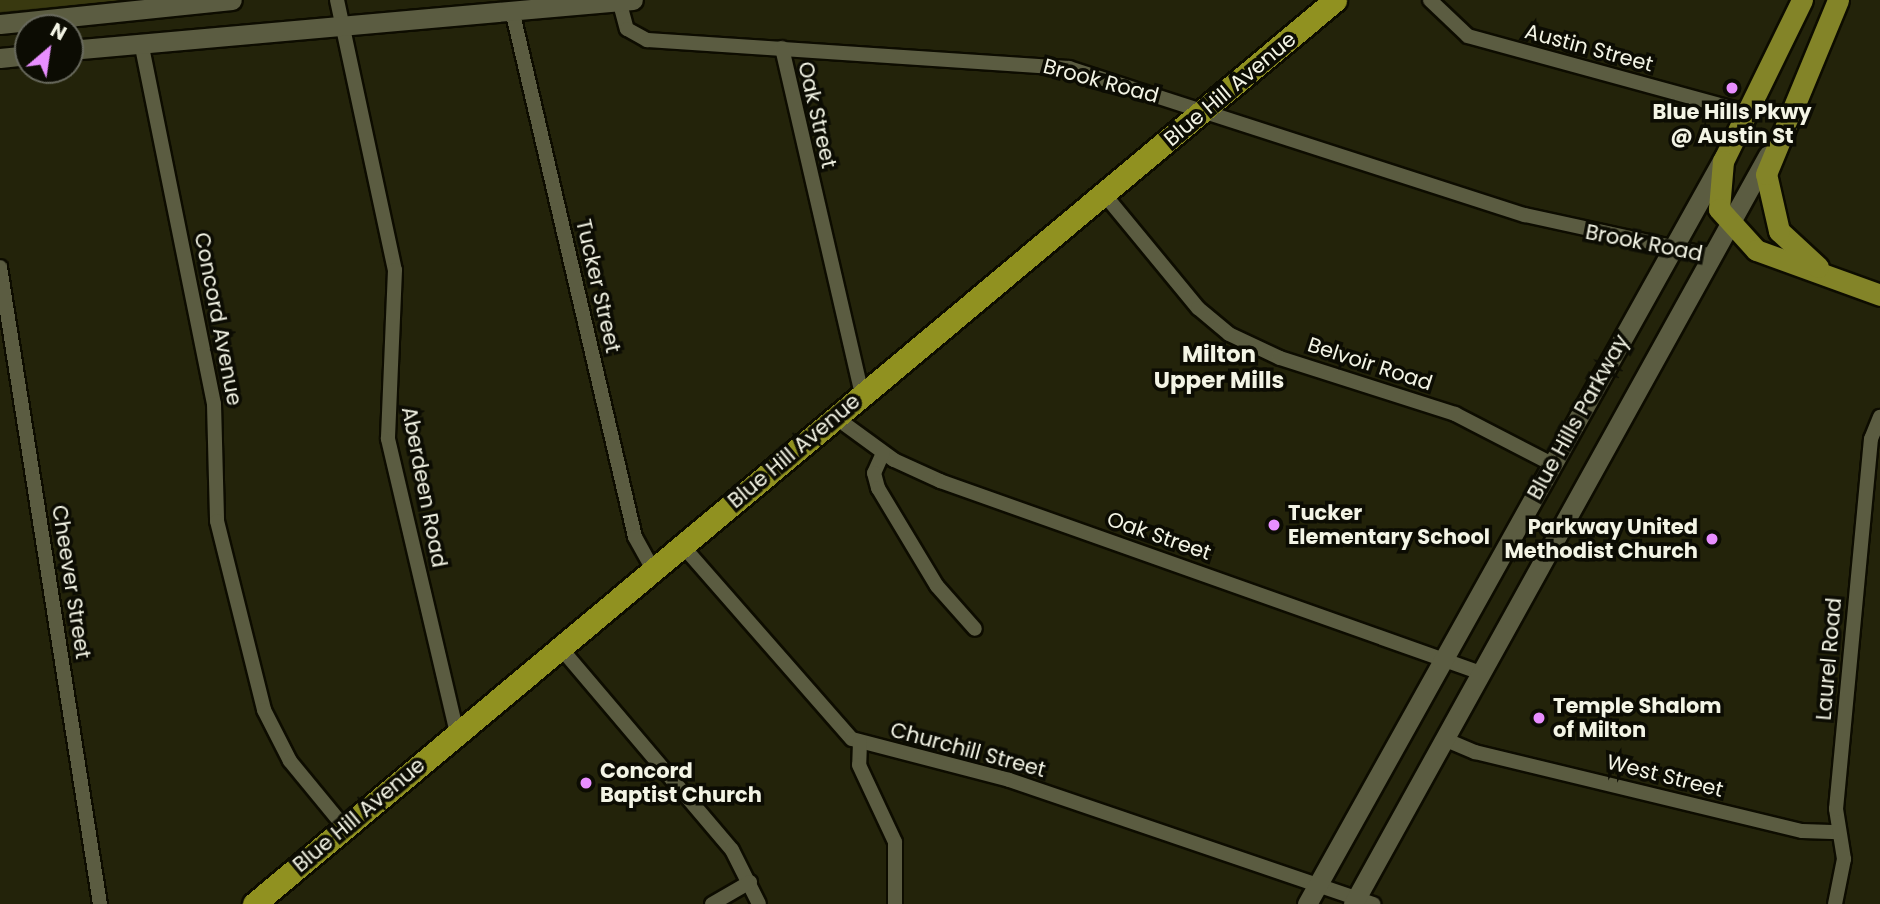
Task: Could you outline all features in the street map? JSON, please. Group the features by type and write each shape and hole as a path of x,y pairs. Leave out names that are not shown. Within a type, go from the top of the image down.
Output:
{"highway":[{"name":"Blue Hill Avenue","path":"254,904 652,568 1335,0"}],"main road":[{"path":"0,24 232,0"},
{"name":"Blue Hills Parkway","path":"1307,904 1750,113 1802,0"},
{"name":"Blue Hills Parkway","path":"1361,902 1444,739 1771,150 1838,0"},
{"path":"84,48 339,23 623,1"},
{"name":"Brook Road","path":"1728,150 1717,200 1729,227 1756,250 1880,295"},
{"name":"Brook Road","path":"1771,150 1767,199 1779,231 1801,255 1847,284"}],"street":[{"name":"Aberdeen Road","path":"337,0 339,23 395,270 388,439 457,733"},
{"name":"Austin Street","path":"1430,0 1468,36 1750,113"},
{"name":"Brook Road","path":"623,1 623,22 638,38 1048,64 1204,110 1524,215 1671,250 1713,256"},
{"name":"Tucker Street","path":"512,10 635,537 652,568"},
{"name":"Concord Avenue","path":"141,42 214,404 217,522 264,710 290,761 345,828"},
{"name":"Oak Street","path":"782,48 862,394"},
{"name":"Belvoir Road","path":"1104,194 1198,308 1229,334 1280,358 1455,414 1552,464"},
{"name":"Cheever Street","path":"0,267 100,904"},
{"name":"Oak Street","path":"835,417 883,453 996,503 1446,656 1481,673"},
{"name":"Laurel Road","path":"1835,904 1844,859 1839,832 1870,453 1880,417"},
{"path":"883,453 874,473 878,488 937,586 975,629"},
{"name":"Churchill Street","path":"681,544 835,726 860,742 990,775 1361,902"},
{"path":"559,646 725,841 750,882 759,904"},
{"name":"West Street","path":"1444,739 1475,752 1788,828 1839,832"},
{"path":"860,742 859,765 895,842 895,904"},
{"path":"712,904 750,882"}],"shaded area":[{"path":"0,0 122,0 0,12"}],"place":[{"name":"Blue Hills Pkwy @ Austin St","path":"1732,88"},
{"name":"Tucker Elementary School","path":"1274,525"},
{"name":"Parkway United Methodist Church","path":"1712,539"},
{"name":"Temple Shalom of Milton","path":"1539,718"},
{"name":"Concord Baptist Church","path":"586,783"}],"district":[{"name":"Milton Upper Mills","path":"1219,367"}]}
